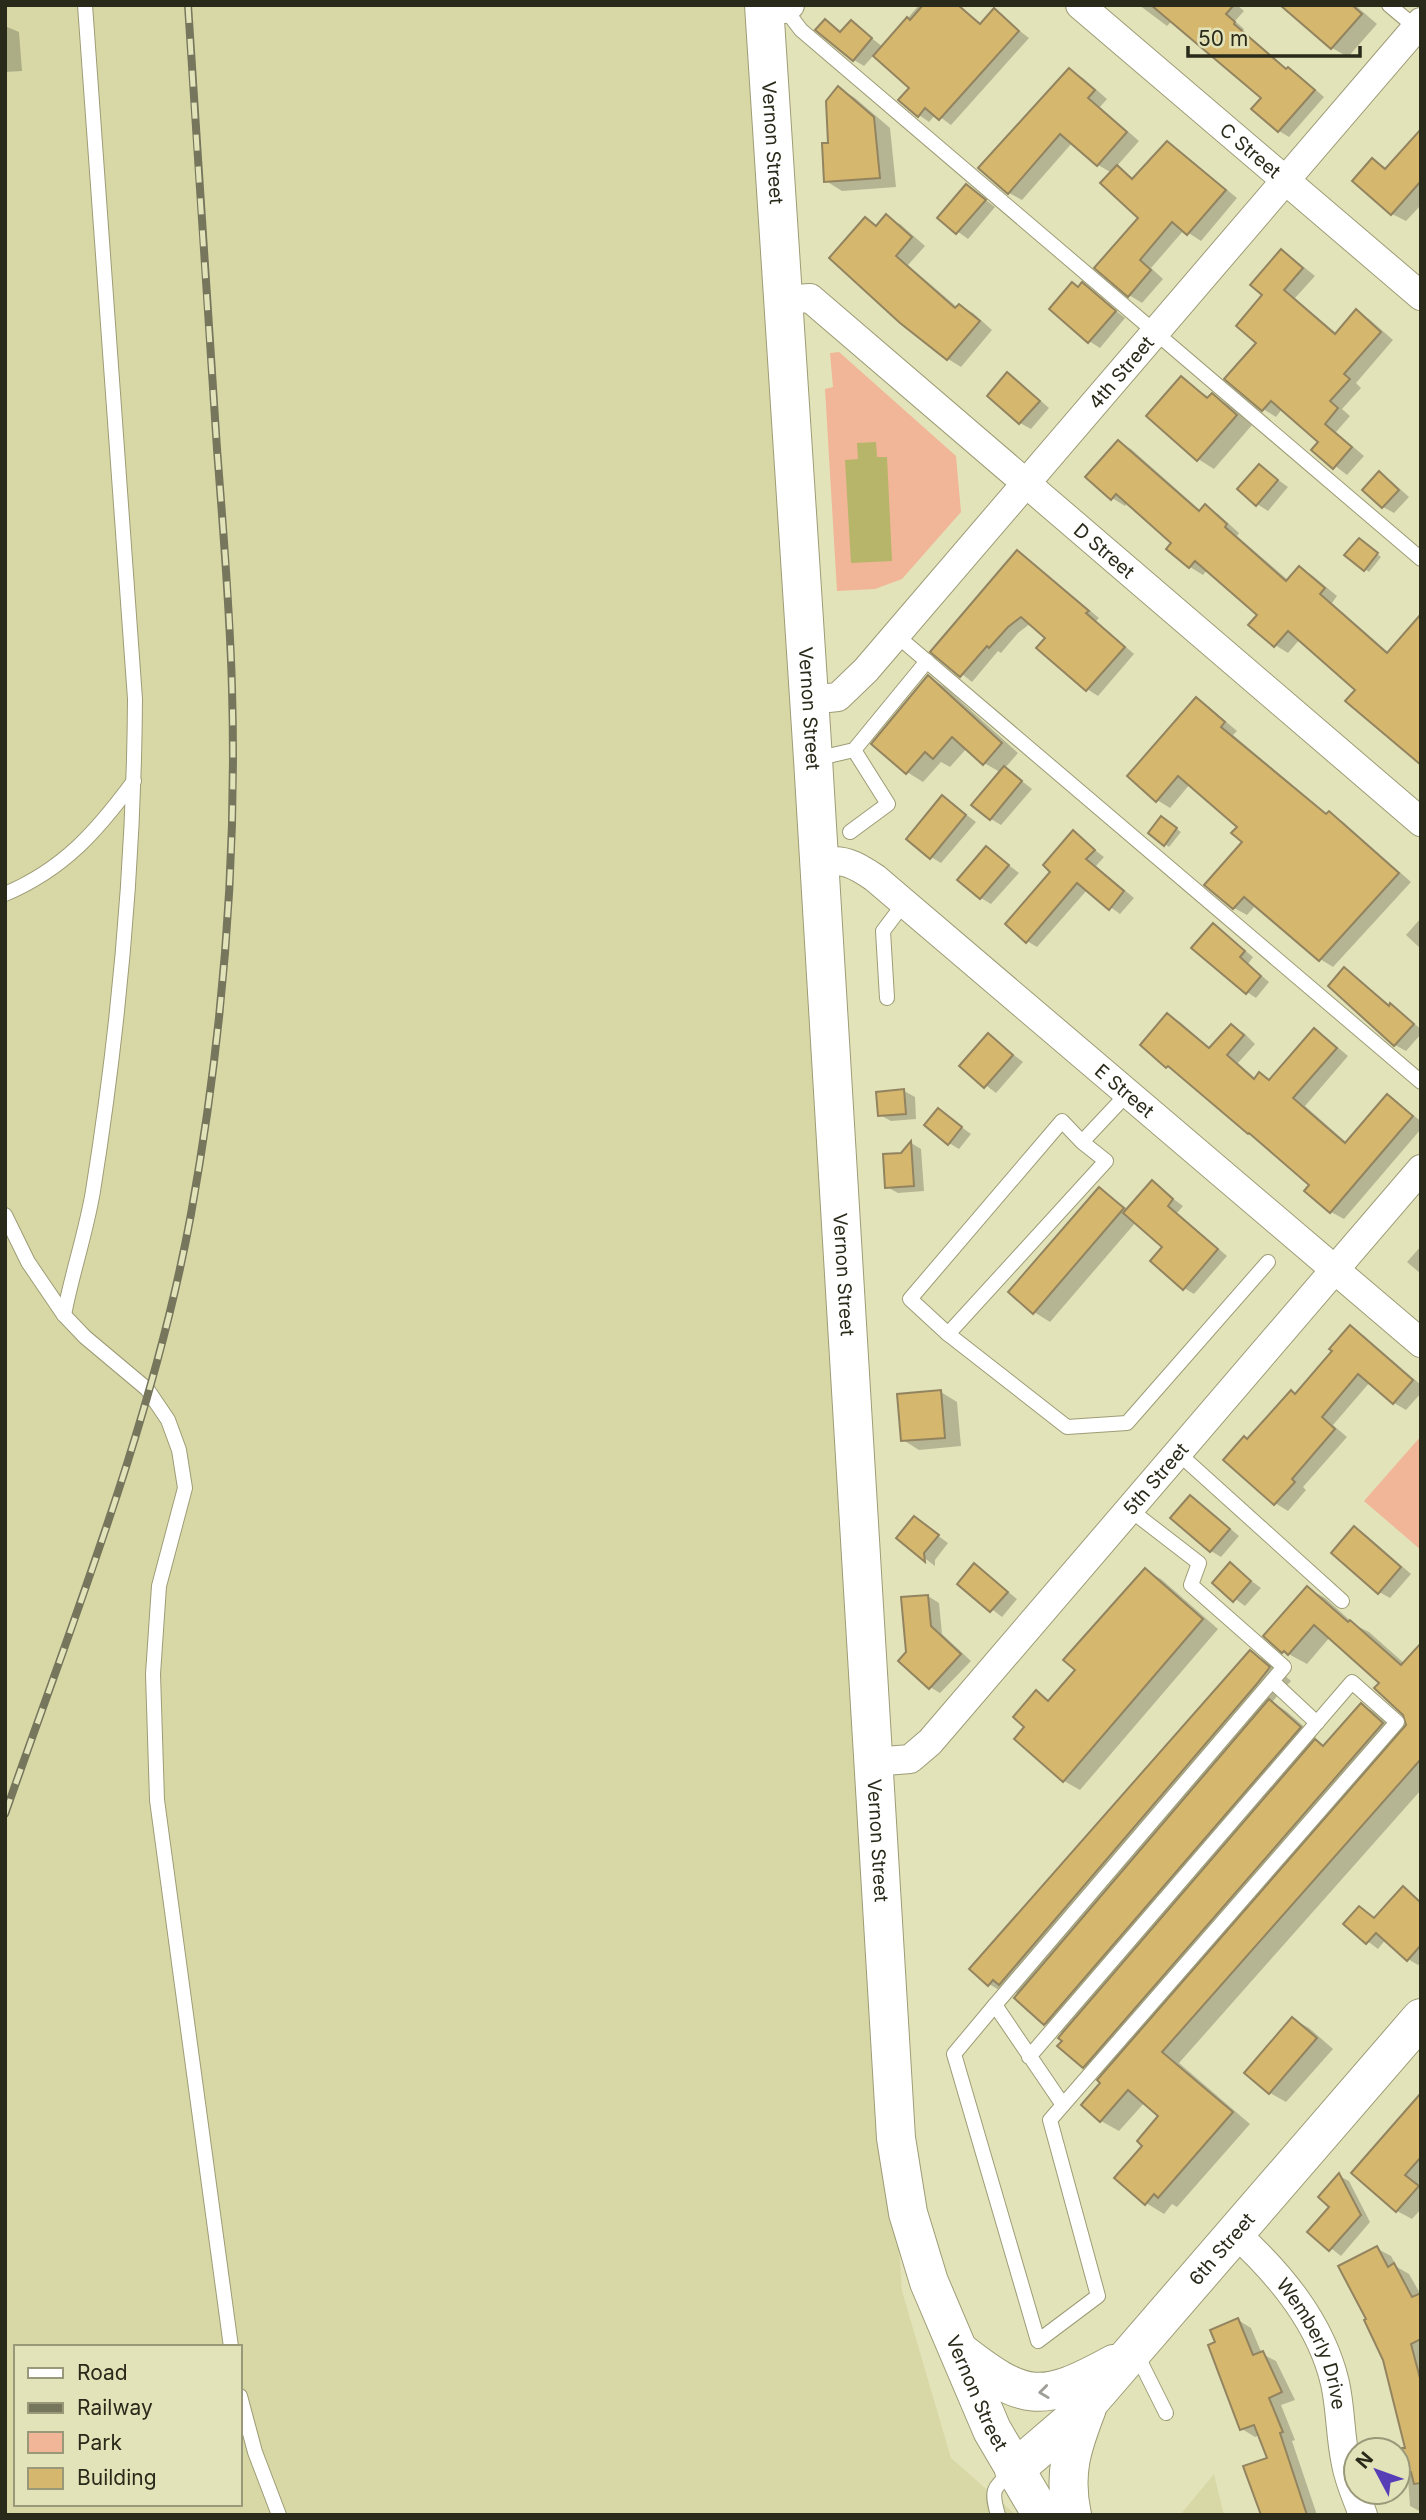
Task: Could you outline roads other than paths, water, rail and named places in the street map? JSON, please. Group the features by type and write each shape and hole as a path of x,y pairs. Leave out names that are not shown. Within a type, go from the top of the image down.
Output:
{"main road":[{"name":"Vernon Street","path":"777,6 782,300 813,759 896,2138 908,2213 929,2282 992,2430 1042,2515"},
{"name":"6th Street","path":"1014,2470 1069,2423 1090,2401 1421,2018"},
{"path":"958,2350 996,2379 1032,2393 1048,2393 1073,2385 1131,2353"},
{"path":"1072,2515 1067,2480 1069,2461 1090,2401"}],"street":[{"name":"C Street","path":"1080,5 1421,296"},
{"name":"4th Street","path":"809,700 838,697 866,670 1419,27"},
{"name":"D Street","path":"782,300 810,298 1421,822"},
{"name":"E Street","path":"819,861 843,860 856,864 905,902 1421,1343"},
{"name":"5th Street","path":"873,1762 910,1759 930,1742 1421,1169"},
{"name":"Wemberly Drive","path":"1235,2233 1279,2276 1310,2322 1324,2351 1335,2382 1346,2465 1363,2515"}],"lane":[{"path":"64,1315 93,1193 122,980 134,781 135,699 85,5"},
{"path":"1389,5 1419,27"},
{"path":"777,6 801,30 1421,559"},
{"path":"896,635 1421,1082"},
{"path":"813,759 853,750 926,661"},
{"path":"850,832 888,804 853,750"},
{"path":"5,894 54,867 85,842 134,781"},
{"path":"887,998 883,932 905,902"},
{"path":"1082,1142 1128,1093"},
{"path":"948,1334 1106,1161 1062,1121 910,1299 948,1334 1067,1427 1127,1423 1268,1262"},
{"path":"5,1215 28,1262 64,1315 85,1337 147,1389 168,1420 179,1450 185,1488 159,1586 153,1674 157,1800 231,2345"},
{"path":"1178,1453 1342,1601"},
{"path":"1029,2057 1352,1682 1397,1722 1050,2120 1098,2296 1038,2341 954,2054 1284,1667 1191,1585 1199,1563 1129,1509"},
{"path":"1272,1681 1317,1723"},
{"path":"995,2006 1063,2105"},
{"path":"1131,2353 1166,2413"},
{"path":"242,2403 255,2452 279,2515"},
{"path":"998,2515 992,2494 995,2487 1014,2470"}],"railway":[{"path":"5,1814 110,1517 156,1366 191,1214 219,1018 232,821 232,689 188,5"}]}
